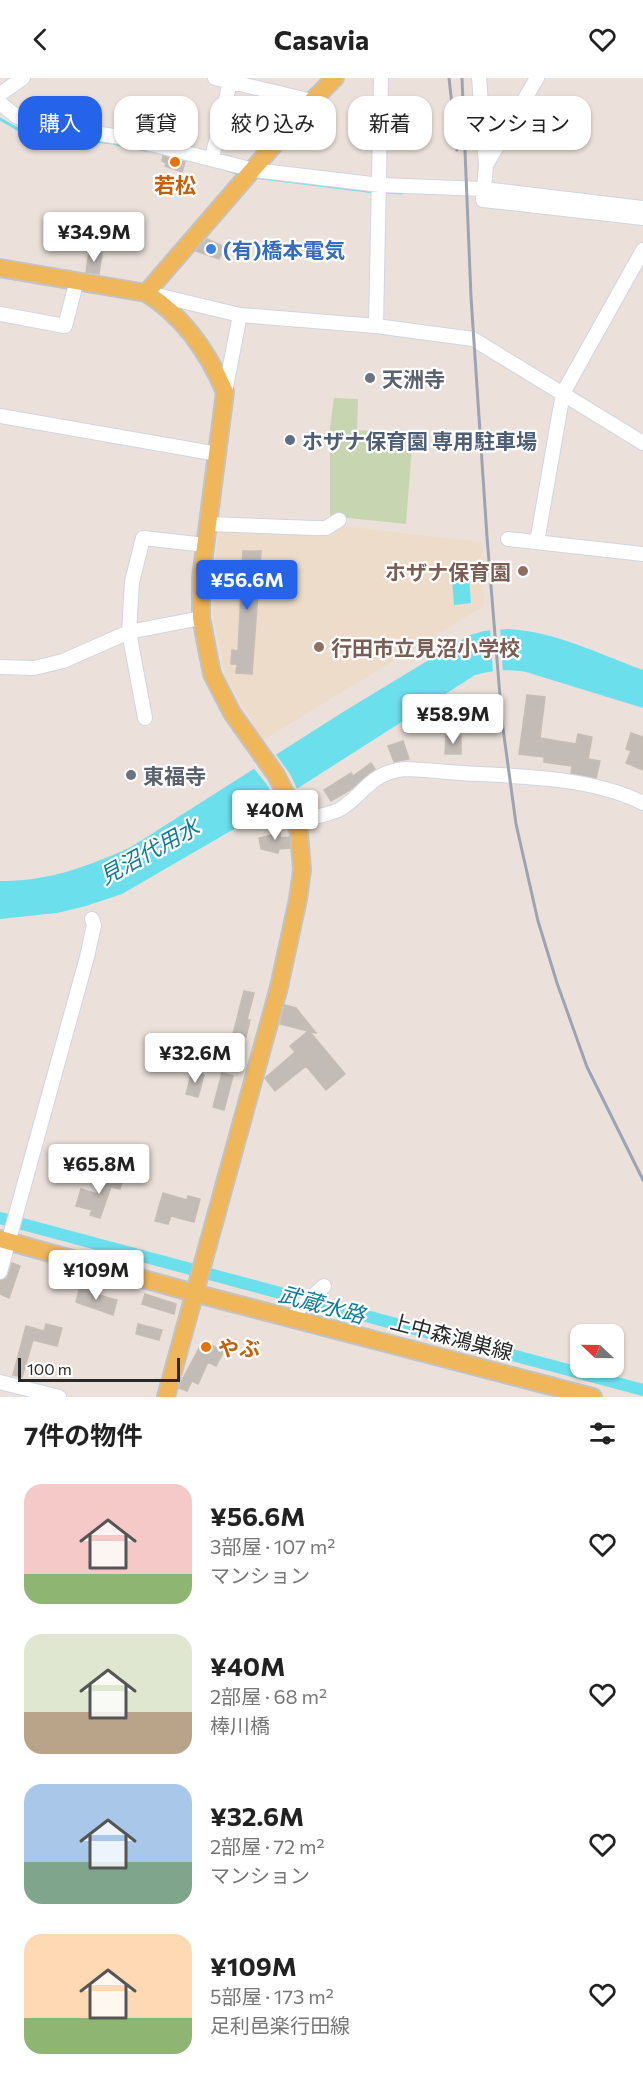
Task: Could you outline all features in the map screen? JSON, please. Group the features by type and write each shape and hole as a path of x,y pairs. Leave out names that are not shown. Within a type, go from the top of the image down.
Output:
{"main road":[{"path":"317,96 334,78"},
{"path":"146,293 271,150"},
{"path":"0,268 146,293 166,305 180,319 215,368 225,392 201,578 201,618 212,674 232,713 276,775 297,820 301,844 302,870 294,919 273,1010 166,1397"},
{"name":"上中森鴻巣線","path":"6,1238 194,1293 296,1313 593,1397"}],"street":[{"path":"0,94 23,78"},
{"path":"215,78 293,96"},
{"path":"376,326 381,78"},
{"path":"479,78 486,165 483,200 643,218"},
{"path":"486,165 537,78"},
{"path":"212,159 231,80"},
{"path":"0,103 16,116 34,124 127,138 254,170 380,185 484,189 643,208"},
{"path":"537,542 563,393 643,250"},
{"path":"0,314 65,326 77,280"},
{"path":"146,293 240,315 376,326 473,339 643,443"},
{"path":"225,392 240,315"},
{"path":"0,416 218,454"},
{"path":"209,524 326,528 339,520"},
{"path":"145,718 129,632 132,582 143,538 206,546"},
{"path":"508,539 643,554"},
{"path":"0,667 34,668 63,661 129,632 201,618"},
{"path":"297,820 341,810 371,781 390,772 405,769 509,774 599,786 615,790 643,803"},
{"path":"0,1272 6,1238 17,1208 87,957 94,925 92,919"},
{"path":"296,1313 322,1287"},
{"path":"0,1382 59,1397"}],"shaded area":[{"name":"行田市立見沼小学校","path":"343,526 482,542 484,606 263,740 225,676 213,617 213,579 219,531 332,534"}],"green space":[{"path":"334,398 358,399 357,430 413,433 406,524 330,516 330,427"}],"water":[{"path":"468,563 471,603 454,605 451,565"},
{"name":"見沼代用水","path":"507,629 559,639 643,670 643,708 526,672 500,670 475,675 234,829 122,894 57,913 0,919 0,881 34,879 67,872 131,847 343,712 470,635"}],"pier":[{"path":"500,626 503,673 493,673 490,627"},
{"path":"274,752 290,774 298,791 277,805 268,786 252,766"}],"building":[{"path":"163,156 185,162 182,172 165,166 166,163 162,161"},
{"path":"207,239 225,247 219,259 196,251"},
{"path":"89,252 102,254 99,274 86,272"},
{"path":"243,551 261,551 252,674 236,673 237,664 231,664 232,650 238,651 242,573 233,573 233,564 242,564"},
{"path":"527,695 545,697 540,738 576,744 578,734 592,737 588,759 600,761 596,778 571,773 572,766 544,762 544,757 519,754"},
{"path":"631,733 643,737 643,770 626,763 631,751 626,749"},
{"path":"446,736 461,736 461,754 445,754"},
{"path":"403,741 409,759 394,762 388,746"},
{"path":"371,763 375,769 350,790 331,801 324,790 351,773 353,776"},
{"path":"280,825 280,838 289,837 290,848 279,849 278,853 261,849 259,838 272,835 272,826"},
{"path":"244,991 254,993 247,1020 250,1020 246,1037 233,1034"},
{"path":"285,1005 296,1008 316,1033 310,1032 345,1074 326,1090 306,1066 275,1091 265,1078 295,1052 290,1046 308,1031 280,1024"},
{"path":"192,1071 204,1075 198,1097 186,1094"},
{"path":"222,1073 233,1076 224,1110 213,1107"},
{"path":"103,1173 123,1179 120,1189 111,1187 100,1218 90,1215 92,1210 76,1206 81,1189 97,1194"},
{"path":"163,1193 187,1200 188,1196 200,1199 194,1222 171,1216 168,1224 155,1221"},
{"path":"12,1263 20,1266 9,1298 0,1294 0,1281 7,1278"},
{"path":"80,1286 92,1289 91,1293 117,1300 113,1315 76,1302"},
{"path":"145,1294 176,1304 174,1314 142,1304"},
{"path":"46,1324 62,1328 57,1346 33,1340 22,1377 13,1375 26,1326 44,1331"},
{"path":"138,1324 162,1330 159,1340 136,1334"},
{"path":"203,1341 224,1351 216,1366 208,1362 198,1384 192,1381 187,1391 179,1388 181,1382"}],"waterway":[{"path":"0,119 28,135 114,143"},
{"path":"225,169 242,175"},
{"path":"254,177 375,192"},
{"path":"382,192 402,193"},
{"name":"武蔵水路","path":"0,1218 643,1390"}],"railway":[{"path":"449,78 451,96"},
{"path":"462,78 471,297 487,537 502,721 516,824 538,921 557,983 587,1067 643,1180"}],"place":[{"name":"若松","path":"175,162"},
{"name":"(有)橋本電気","path":"211,249"},
{"name":"天洲寺","path":"370,378"},
{"name":"ホザナ保育園 専用駐車場","path":"290,440"},
{"name":"ホザナ保育園","path":"523,571"},
{"name":"行田市立見沼小学校","path":"319,647"},
{"name":"東福寺","path":"131,775"},
{"name":"やぶ","path":"206,1347"}]}
